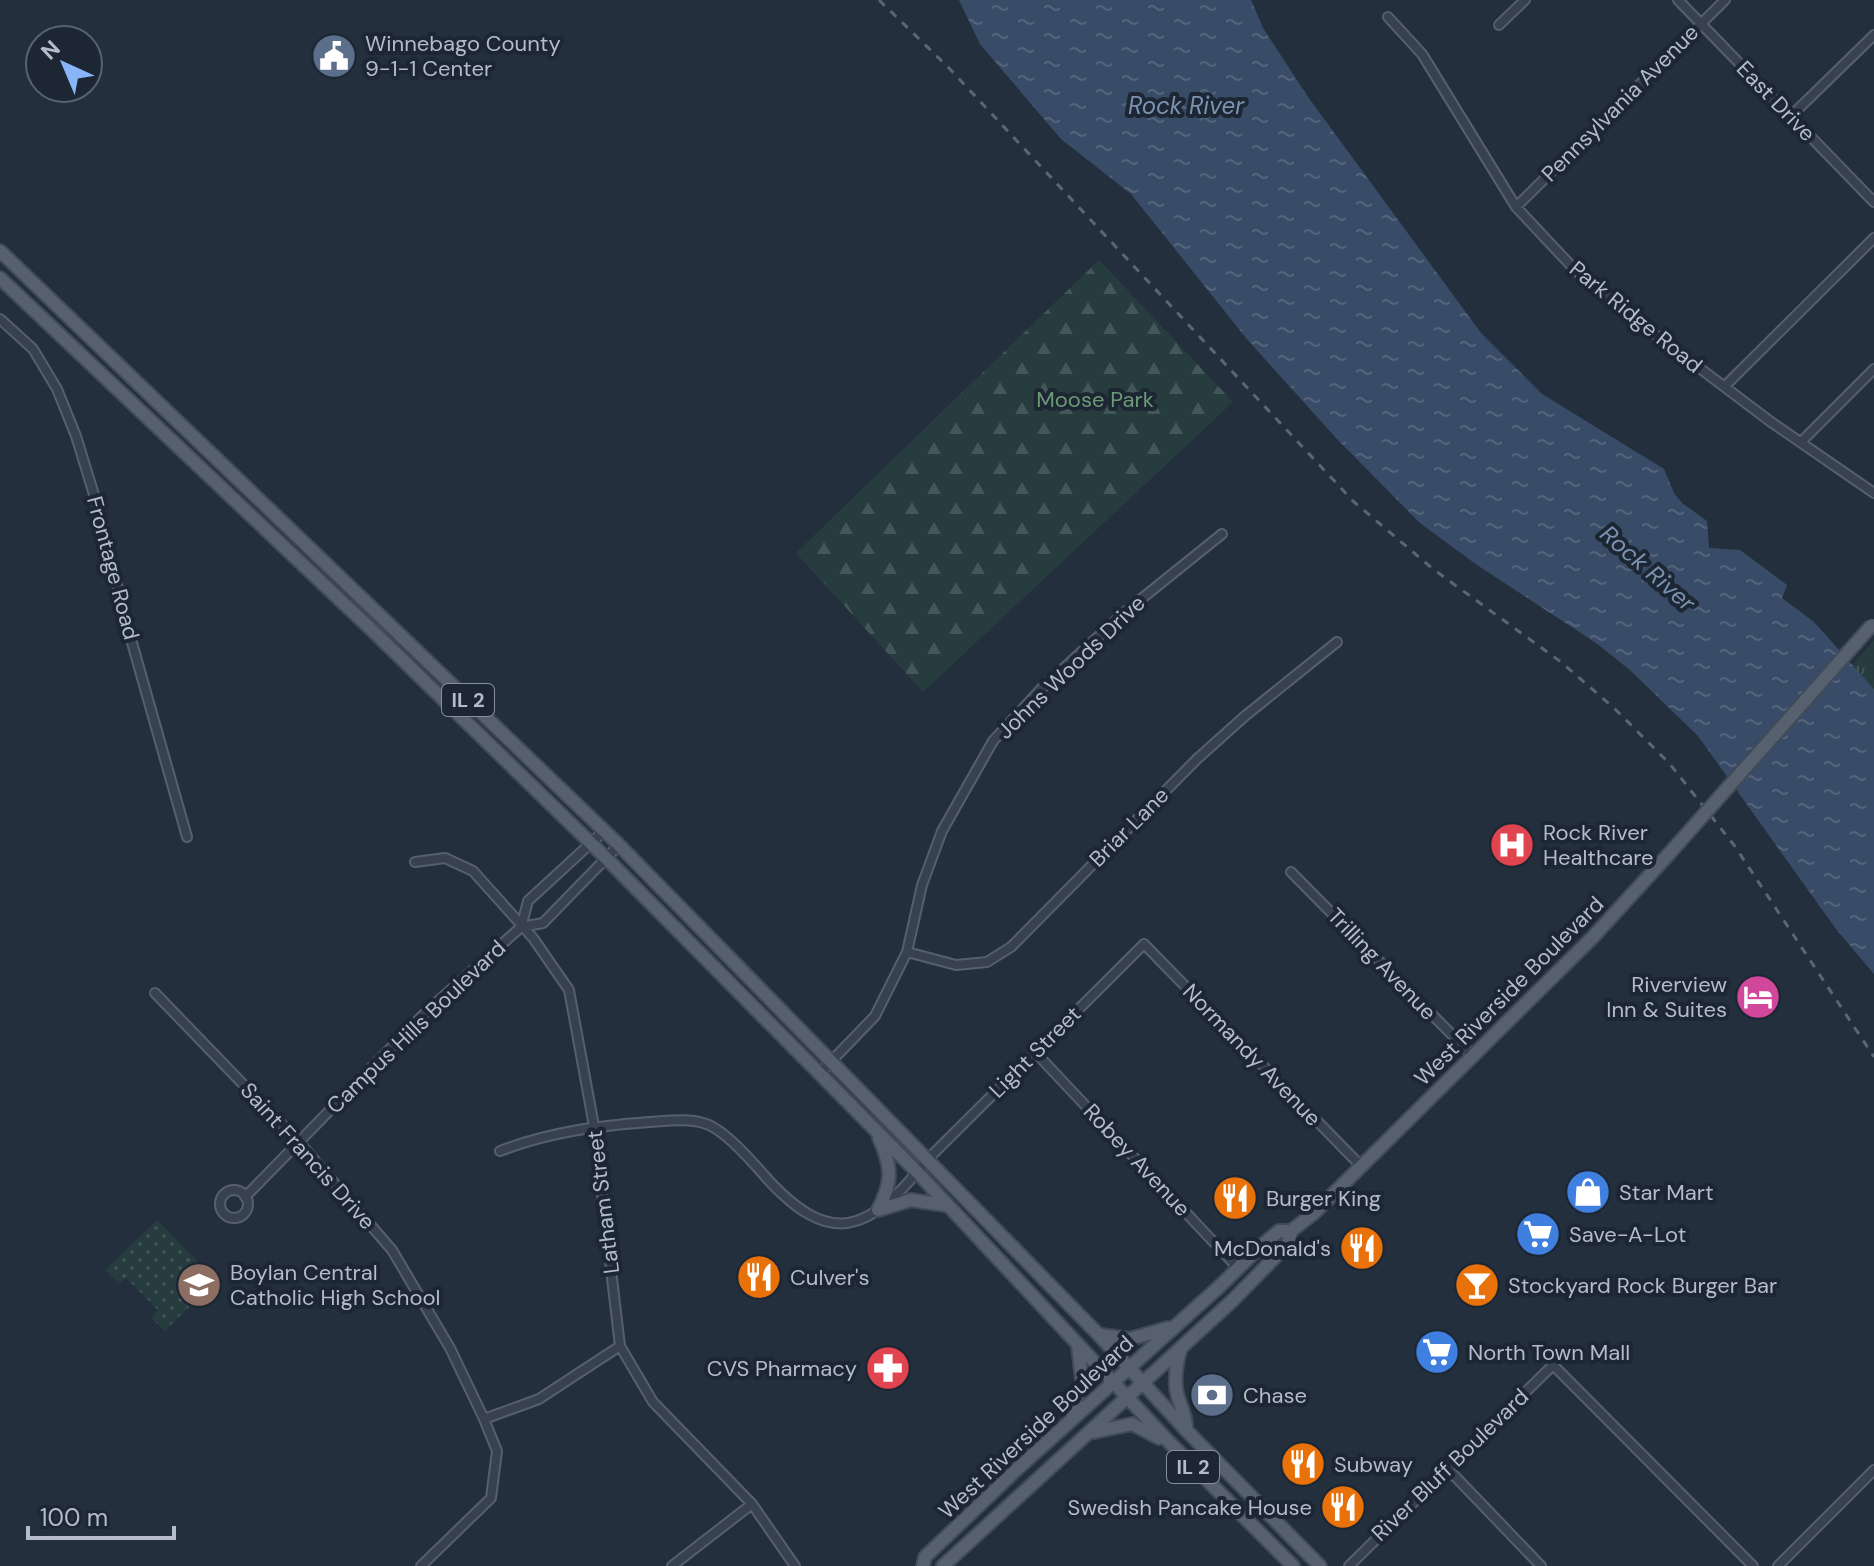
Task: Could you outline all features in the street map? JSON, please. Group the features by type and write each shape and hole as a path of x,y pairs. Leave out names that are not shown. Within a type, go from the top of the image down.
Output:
{"main road":[{"name":"IL 2","path":"0,251 619,845 831,1059 1320,1566"},
{"name":"IL 2","path":"0,278 374,632 606,858 917,1172 1078,1342 1126,1398 1293,1566"},
{"name":"West Riverside Boulevard","path":"923,1566 925,1557 1069,1420 1279,1231 1291,1231 1314,1213 1473,1056 1593,937 1873,624"},
{"path":"876,1132 890,1163 888,1189 878,1210"},
{"path":"878,1210 911,1200 946,1205"},
{"name":"West Riverside Boulevard","path":"943,1566 1273,1260 1288,1244 1291,1231"},
{"path":"1098,1334 1130,1339 1178,1324"},
{"path":"1069,1420 1082,1381 1078,1342"},
{"path":"1181,1348 1176,1389 1187,1417 1186,1430"},
{"path":"1087,1435 1132,1424 1170,1443"}],"street":[{"path":"1499,25 1525,0"},
{"name":"East Drive","path":"1678,0 1874,202"},
{"name":"Pennsylvania Avenue","path":"1516,207 1725,0"},
{"name":"Park Ridge Road","path":"1388,17 1422,54 1516,207 1576,271 1771,422 1874,493"},
{"path":"1791,116 1874,35"},
{"path":"1725,386 1874,238"},
{"name":"Frontage Road","path":"0,319 33,349 57,389 76,436 187,837"},
{"path":"1801,442 1874,369"},
{"name":"Johns Woods Drive","path":"819,1074 875,1016 907,952 922,885 942,831 993,741 1040,690 1125,612 1222,534"},
{"name":"Briar Lane","path":"907,952 956,965 987,962 1011,947 1197,759 1337,642"},
{"name":"Campus Hills Boulevard","path":"521,927 528,901 604,831"},
{"name":"Campus Hills Boulevard","path":"245,1197 427,1011 521,927 543,923 619,845"},
{"name":"Latham Street","path":"415,862 445,858 473,871 533,938 569,990 594,1126 620,1346 653,1402 752,1504 795,1566"},
{"name":"Trilling Avenue","path":"1291,872 1473,1056"},
{"name":"Light Street","path":"878,1210 1144,944"},
{"name":"Normandy Avenue","path":"1144,944 1361,1166"},
{"name":"Saint Francis Drive","path":"155,993 298,1141 392,1250 450,1348 484,1419 497,1451 491,1498 421,1566"},
{"name":"Robey Avenue","path":"1035,1052 1238,1268"},
{"path":"500,1151 532,1139 594,1126 685,1120 710,1125 746,1155 771,1184 807,1215 846,1225 878,1210"},
{"path":"484,1419 539,1399 620,1346"},
{"name":"River Bluff Boulevard","path":"1349,1566 1553,1365 1753,1566"},
{"path":"1448,1469 1541,1566"},
{"path":"1778,1566 1874,1470"},
{"path":"672,1566 752,1504"}],"green space":[{"name":"Moose Park","path":"1099,260 1233,402 923,692 796,553"},
{"path":"1874,640 1874,695 1849,669"},
{"path":"157,1220 216,1280 165,1331 151,1318 158,1310 126,1278 119,1284 105,1270"}],"water":[{"name":"Rock River","path":"959,0 1251,0 1263,28 1308,97 1481,333 1542,394 1664,469 1682,503 1707,521 1709,548 1740,550 1787,585 1782,598 1814,622 1874,689 1874,974 1836,929 1698,736 1630,670 1596,643 1477,565 1420,523 1336,438 1246,338 1131,194 1061,139 980,44"}],"railway":[{"path":"879,0 948,67 1353,501 1433,569 1561,662 1614,708 1669,763 1734,845 1874,1057"}],"place":[{"name":"Winnebago County 9-1-1 Center","path":"334,56"},
{"name":"Rock River Healthcare","path":"1512,845"},
{"name":"Riverview Inn & Suites","path":"1758,997"},
{"name":"Star Mart","path":"1588,1192"},
{"name":"Burger King","path":"1235,1198"},
{"name":"Save-A-Lot","path":"1538,1234"},
{"name":"McDonald's","path":"1362,1248"},
{"name":"Culver's","path":"759,1277"},
{"name":"Boylan Central Catholic High School","path":"199,1285"},
{"name":"Stockyard Rock Burger Bar","path":"1477,1285"},
{"name":"North Town Mall","path":"1437,1352"},
{"name":"CVS Pharmacy","path":"888,1368"},
{"name":"Chase","path":"1212,1395"},
{"name":"Subway","path":"1303,1464"},
{"name":"Swedish Pancake House","path":"1343,1507"}]}
